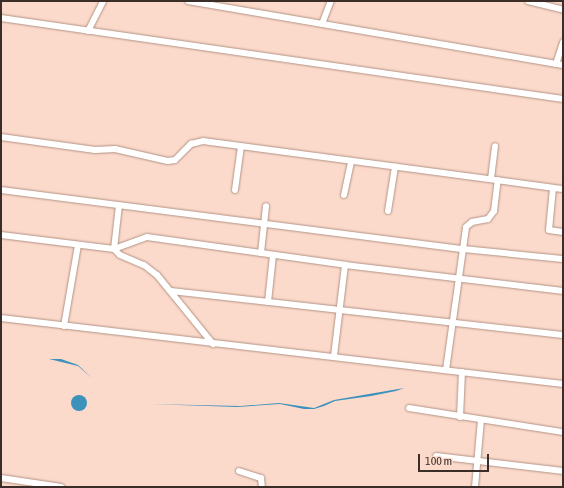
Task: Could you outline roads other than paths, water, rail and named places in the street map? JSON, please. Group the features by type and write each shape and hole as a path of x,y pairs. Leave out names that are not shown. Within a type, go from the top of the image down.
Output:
{"street":[{"path":"88,31 103,1"},
{"path":"188,1 218,4 322,24 563,65"},
{"path":"322,24 331,1"},
{"path":"528,1 547,3 563,10"},
{"path":"1,18 563,99"},
{"path":"556,64 563,42"},
{"path":"1,138 96,150 116,149 168,161 175,160 191,144 203,141 563,189"},
{"path":"235,190 242,146"},
{"path":"446,370 466,227 472,222 488,219 494,211 495,146"},
{"path":"344,195 351,161"},
{"path":"388,211 395,167"},
{"path":"553,188 549,230 563,232"},
{"path":"1,190 463,249 563,259"},
{"path":"114,249 119,205"},
{"path":"261,253 266,206"},
{"path":"1,235 114,249 147,237 345,265 563,291"},
{"path":"64,326 78,245"},
{"path":"114,249 120,255 144,265 171,291 213,344"},
{"path":"268,302 273,255"},
{"path":"334,356 345,265"},
{"path":"171,291 563,335"},
{"path":"1,318 563,384"},
{"path":"460,417 462,372"},
{"path":"409,408 563,432"},
{"path":"475,487 481,420"},
{"path":"436,456 563,471"},
{"path":"239,471 261,478 262,487"},
{"path":"1,478 61,487"}],"water":[{"path":"49,359 61,359 78,365 93,379 78,366"},
{"path":"404,388 371,396 335,401 314,409 304,409 280,404 237,407 150,404 240,406 279,403 314,408 334,400"},
{"path":"76,395 82,395 87,400 85,409 82,411 76,411 71,406 71,400"}]}
